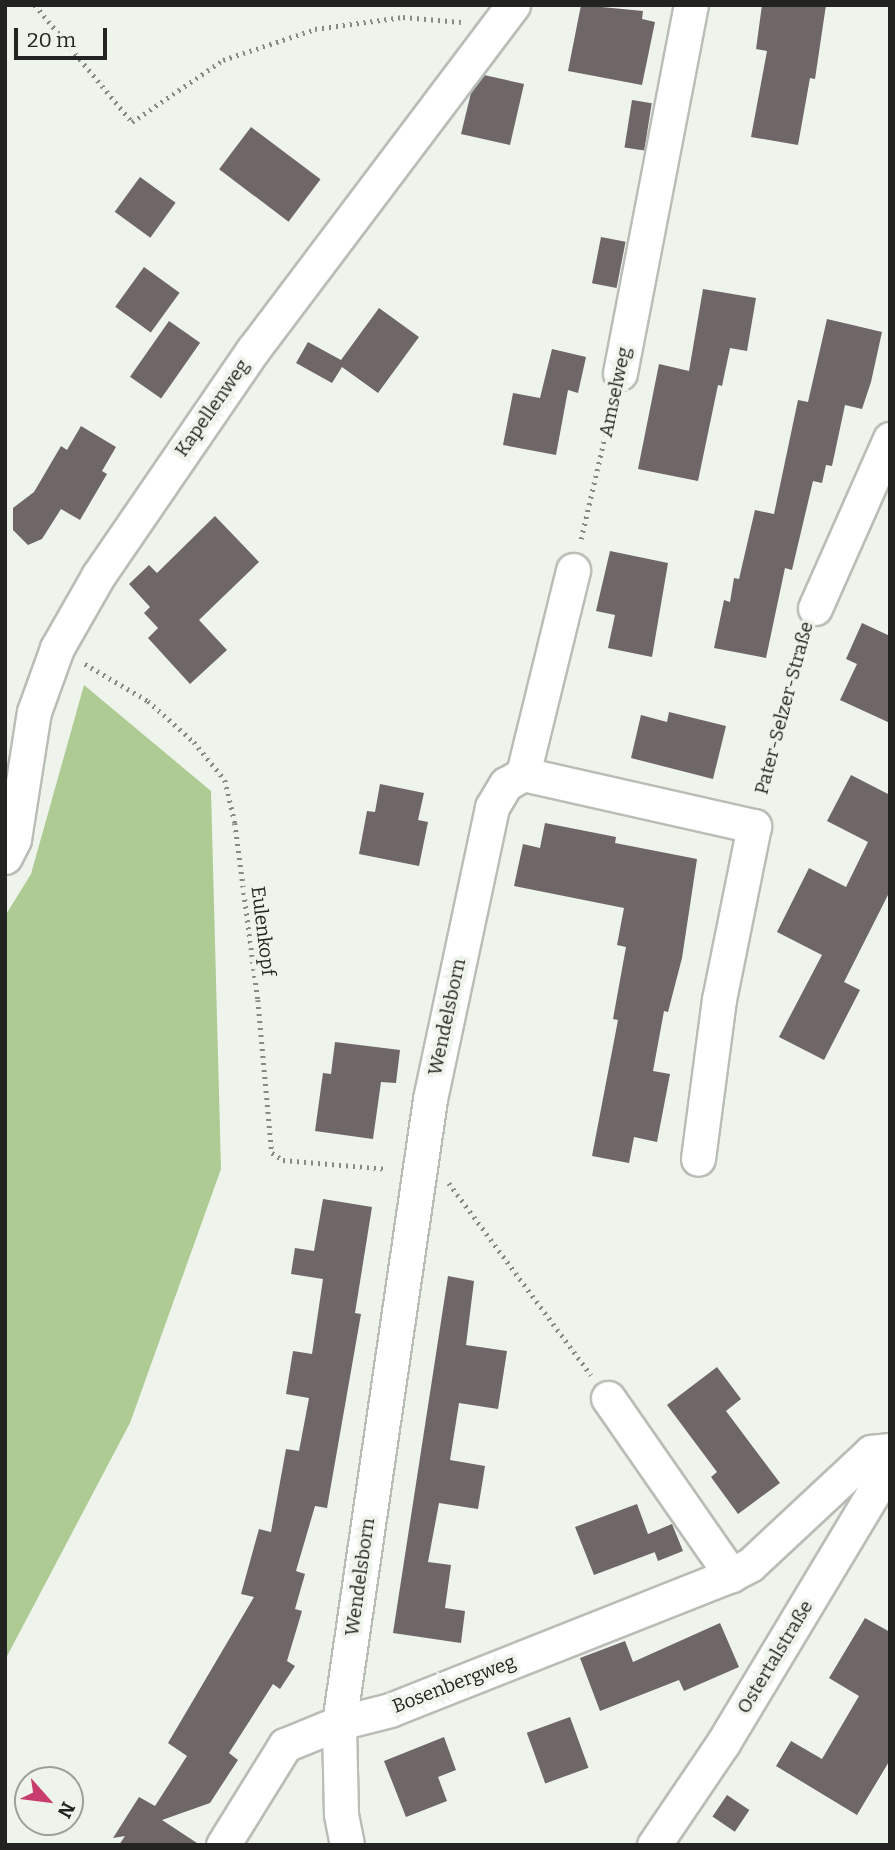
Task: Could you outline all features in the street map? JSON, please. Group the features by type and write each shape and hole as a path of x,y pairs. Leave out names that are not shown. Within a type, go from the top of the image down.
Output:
{"street":[{"name":"Kapellenweg","path":"5,857 14,839 34,712 57,648 162,478 513,5"},
{"name":"Amselweg","path":"620,373 691,5"},
{"name":"Pater-Selzer-Straße","path":"815,608 890,439"},
{"path":"573,570 523,774 754,826 719,999 698,1159"},
{"name":"Wendelsborn","path":"347,1845 341,1814 339,1723 430,1099 492,807 506,784 523,774"},
{"path":"608,1398 731,1575"},
{"name":"Bosenbergweg","path":"223,1845 264,1772 285,1745 339,1723 390,1710 731,1575 750,1565 872,1452 890,1450"},
{"name":"Ostertalstraße","path":"654,1845 723,1743 890,1465"}],"path":[{"path":"35,5 132,122 223,60 315,29 403,17 463,23 487,39"},
{"name":"Amselweg","path":"573,570 620,373"},
{"name":"Pater-Selzer-Straße","path":"754,826 763,774 805,621 815,608"},
{"name":"Eulenkopf","path":"57,648 148,701 194,742 225,780 235,823 258,1000 272,1153 283,1160 420,1172"},
{"path":"420,1172 440,1175 458,1190 608,1398"}],"green space":[{"path":"84,685 211,791 221,1169 130,1423 5,1660 5,916 31,874"}],"building":[{"path":"581,5 643,11 642,19 655,22 642,85 568,71"},
{"path":"762,5 826,5 815,79 810,78 798,145 751,137 767,51 756,49"},
{"path":"484,75 524,84 510,145 461,134 471,93"},
{"path":"632,100 652,103 644,151 624,147"},
{"path":"251,127 320,179 289,222 219,169"},
{"path":"140,177 176,203 150,238 115,212"},
{"path":"601,237 626,242 617,288 592,283"},
{"path":"144,267 180,293 151,333 115,307"},
{"path":"703,289 756,298 747,351 730,348 722,386 718,385 698,481 638,469 659,364 689,371"},
{"path":"379,308 419,337 378,393 342,367 332,383 296,363 308,342 341,360"},
{"path":"827,319 882,332 862,409 845,405 832,466 826,465 822,483 813,481 792,570 785,568 766,658 714,648 724,600 730,602 734,578 739,579 755,510 774,514 798,400 808,402"},
{"path":"169,321 200,343 161,398 130,377"},
{"path":"552,349 586,357 578,393 568,390 556,455 503,445 513,393 540,398"},
{"path":"81,426 116,447 102,471 107,474 80,520 61,509 42,539 28,545 13,530 13,508 34,492 61,446 67,450"},
{"path":"215,516 259,562 199,620 227,650 190,684 148,638 158,628 144,613 150,607 129,584 149,565 157,573"},
{"path":"610,551 668,563 652,657 608,648 615,615 596,611"},
{"path":"862,623 890,636 890,723 840,700 857,664 846,659"},
{"path":"669,712 726,726 713,779 631,758 641,715 667,722"},
{"path":"851,775 890,795 890,891 844,982 860,990 824,1060 779,1037 822,955 777,932 809,868 846,887 868,842 827,821"},
{"path":"380,784 424,793 418,820 428,822 419,866 359,854 367,811 375,812"},
{"path":"545,823 616,837 615,843 697,859 682,958 668,1012 664,1011 653,1071 670,1074 657,1142 634,1137 629,1163 592,1156 618,1020 613,1019 626,947 617,945 624,908 514,886 523,844 540,848"},
{"path":"335,1042 400,1050 396,1083 381,1082 373,1139 315,1131 323,1073 331,1074"},
{"path":"323,1199 372,1207 355,1313 361,1314 327,1508 315,1506 296,1571 305,1574 295,1609 302,1611 287,1661 295,1666 280,1689 273,1684 229,1753 238,1760 210,1803 162,1820 200,1845 119,1845 125,1836 113,1838 139,1797 155,1806 187,1756 168,1743 254,1597 241,1594 259,1529 271,1532 286,1449 299,1451 309,1398 286,1394 293,1351 312,1354 323,1279 291,1274 295,1248 314,1251"},
{"path":"448,1276 474,1281 466,1345 507,1351 498,1409 459,1403 450,1460 485,1466 478,1509 439,1503 428,1562 451,1565 445,1608 465,1611 461,1643 393,1633"},
{"path":"717,1367 741,1399 726,1411 780,1483 738,1514 711,1477 717,1472 667,1405"},
{"path":"637,1504 648,1534 672,1524 683,1551 658,1561 655,1552 594,1575 575,1527"},
{"path":"865,1618 890,1632 890,1760 857,1815 776,1766 791,1741 822,1759 859,1696 829,1678"},
{"path":"720,1623 739,1667 684,1691 679,1680 600,1711 580,1658 625,1641 633,1662"},
{"path":"570,1717 588,1768 545,1783 527,1733"},
{"path":"444,1737 456,1770 438,1777 447,1801 406,1817 384,1761"},
{"path":"727,1795 749,1810 735,1832 712,1817"}]}
